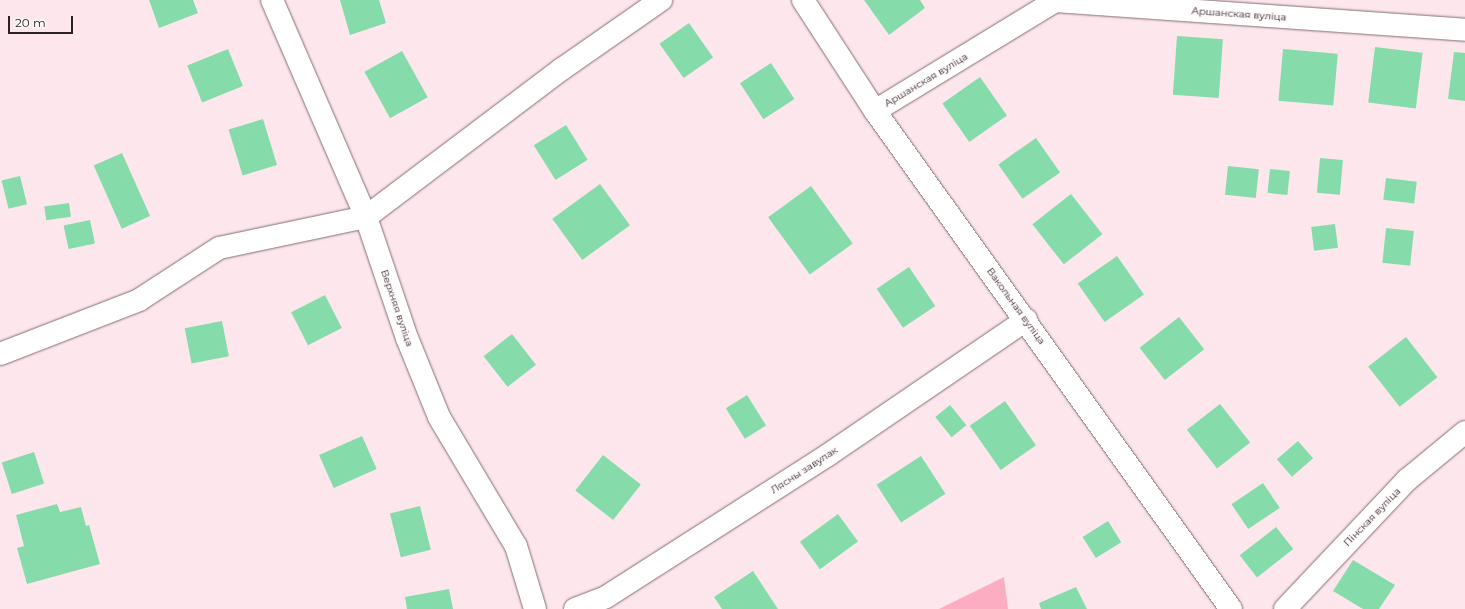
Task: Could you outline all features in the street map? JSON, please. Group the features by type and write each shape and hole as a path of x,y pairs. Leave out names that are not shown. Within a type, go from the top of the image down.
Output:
{"street":[{"name":"Верхняя вуліца","path":"272,0 366,217 407,338 439,417 516,546 535,609"},
{"path":"0,354 139,300 219,248 366,217 562,69 661,0"},
{"name":"Вакольная вуліца","path":"803,0 875,111 1026,320 1231,609"},
{"name":"Аршанская вуліца","path":"875,111 1055,1 1465,30"},
{"name":"Лясны завулак","path":"575,609 613,593 828,455 1026,320"},
{"name":"Пінская вуліца","path":"1285,609 1407,480 1465,432"}],"shaded area":[{"path":"1004,577 1008,609 939,609"}],"building":[{"path":"149,0 193,0 198,13 159,28"},
{"path":"340,0 379,0 386,23 350,35"},
{"path":"864,0 920,0 925,8 889,35"},
{"path":"689,23 713,57 684,78 660,44"},
{"path":"1177,36 1223,39 1219,98 1173,95"},
{"path":"1375,47 1423,53 1416,108 1368,103"},
{"path":"228,49 243,86 202,103 187,65"},
{"path":"1283,49 1338,54 1333,106 1278,101"},
{"path":"402,51 428,97 390,118 364,72"},
{"path":"1454,52 1465,53 1465,101 1448,99"},
{"path":"771,63 794,99 763,119 740,83"},
{"path":"980,77 1007,116 969,142 942,103"},
{"path":"263,119 277,165 243,175 229,130"},
{"path":"566,125 588,160 556,180 534,145"},
{"path":"1036,138 1060,172 1022,199 998,164"},
{"path":"122,153 150,216 122,229 94,166"},
{"path":"1320,158 1343,160 1340,195 1317,193"},
{"path":"1228,166 1259,169 1256,198 1225,195"},
{"path":"1270,169 1290,171 1287,195 1267,193"},
{"path":"20,176 27,204 9,209 2,181"},
{"path":"1386,178 1417,182 1414,204 1383,200"},
{"path":"600,184 630,225 582,260 552,219"},
{"path":"811,186 853,243 810,275 768,217"},
{"path":"1071,194 1102,234 1064,264 1032,224"},
{"path":"69,203 71,217 46,220 44,206"},
{"path":"90,220 95,243 69,249 64,226"},
{"path":"1335,224 1338,248 1314,251 1311,227"},
{"path":"1386,228 1414,231 1410,266 1382,263"},
{"path":"1117,256 1144,295 1105,322 1078,284"},
{"path":"909,267 935,306 903,328 877,289"},
{"path":"325,295 342,328 308,345 291,312"},
{"path":"1179,317 1204,349 1165,380 1140,348"},
{"path":"222,321 229,356 192,364 185,328"},
{"path":"512,334 536,365 508,387 484,356"},
{"path":"1406,337 1437,377 1400,407 1368,367"},
{"path":"747,395 766,426 745,439 726,408"},
{"path":"1005,401 1036,445 1001,470 970,426"},
{"path":"1220,404 1250,443 1217,468 1187,430"},
{"path":"950,405 966,425 952,437 935,417"},
{"path":"362,436 377,469 334,488 319,455"},
{"path":"1298,441 1313,458 1292,477 1277,459"},
{"path":"34,452 44,483 12,494 2,463"},
{"path":"603,455 641,485 613,520 575,490"},
{"path":"921,456 946,494 901,523 877,485"},
{"path":"1263,483 1280,508 1248,529 1231,504"},
{"path":"57,504 60,512 81,507 86,526 89,525 100,564 27,584 17,548 24,546 16,515"},
{"path":"420,506 431,550 401,557 390,513"},
{"path":"838,514 858,542 820,569 800,542"},
{"path":"1108,521 1121,542 1096,558 1083,537"},
{"path":"1276,527 1293,549 1257,577 1240,555"},
{"path":"1353,560 1395,585 1379,609 1363,609 1333,591"},
{"path":"753,571 778,609 722,609 714,597"},
{"path":"1076,587 1087,609 1041,609 1039,603"},
{"path":"449,589 453,609 407,609 405,597"}]}
